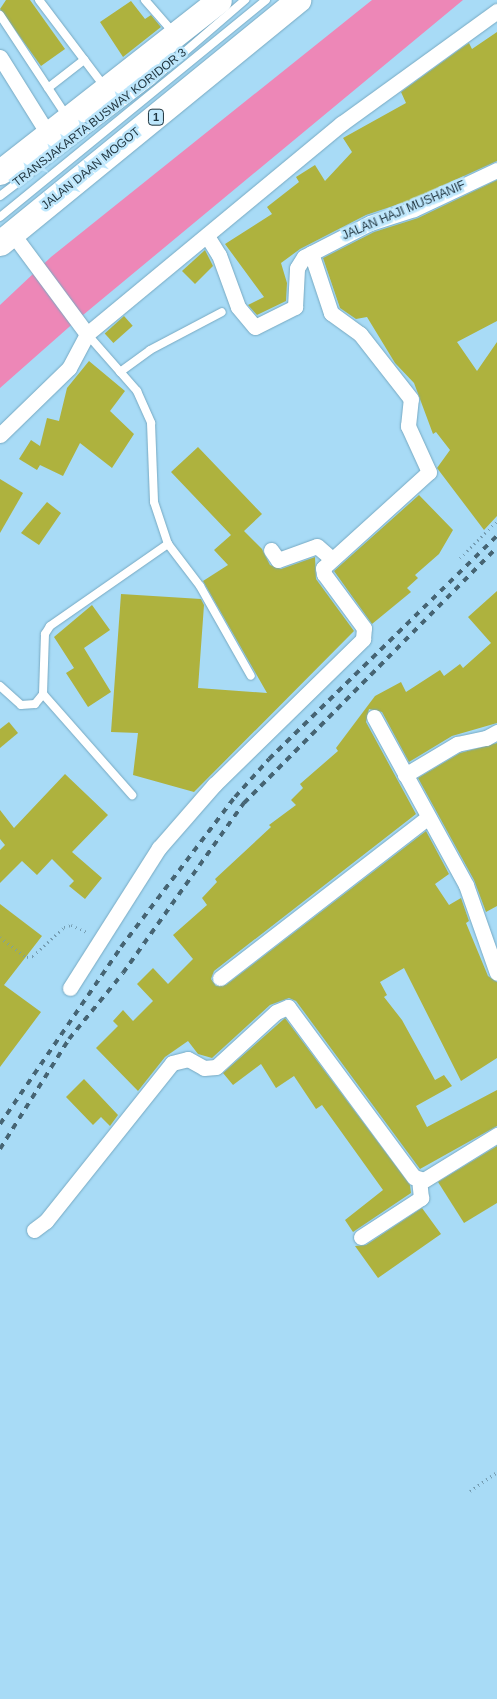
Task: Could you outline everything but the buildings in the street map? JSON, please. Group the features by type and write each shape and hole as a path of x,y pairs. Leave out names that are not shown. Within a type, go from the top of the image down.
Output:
{"highway":[{"path":"0,172 50,137 219,0"},
{"name":"JALAN DAAN MOGOT","path":"9,235 298,0"}],"street":[{"path":"0,435 69,368 83,329 207,236 341,124 497,11"},
{"path":"0,56 50,137"},
{"name":"JALAN HAJI MUSHANIF","path":"207,236 219,255 238,307 255,327 295,307 297,268 311,254 370,223 414,209 497,170"},
{"path":"9,235 83,329"},
{"path":"70,988 159,848 214,785 363,639 364,628 324,574 323,568 429,469 408,426 410,399 360,334 331,313 311,254"},
{"path":"270,550 278,560 317,546 332,559"},
{"path":"374,717 466,885 497,973"},
{"path":"405,775 457,744 486,738 497,732"},
{"path":"220,978 428,817"},
{"path":"34,1230 46,1221 172,1063 188,1059 204,1068 216,1067 276,1012 288,1007 419,1180 421,1198 361,1237"},
{"path":"419,1180 497,1135"}],"lane":[{"path":"38,0 108,90"},
{"path":"145,0 176,35"},
{"name":"TRANSJAKARTA BUSWAY KORIDOR 3","path":"0,196 152,80 245,0"},
{"name":"TRANSJAKARTA BUSWAY KORIDOR 3","path":"9,235 266,0"},
{"path":"0,15 69,121"},
{"path":"48,88 84,60"},
{"path":"120,372 150,350 222,312"},
{"path":"83,329 137,391 151,424 154,502 168,544 200,586 251,676"},
{"path":"132,795 43,694 45,634 50,626 168,544"},
{"path":"0,686 28,707 43,694"}],"path":[{"path":"460,558 497,521"},
{"path":"0,937 27,957 33,956 64,927 71,925 95,937"},
{"path":"470,1491 497,1472"}],"shaded area":[{"path":"372,0 463,0 77,320 0,388 0,305 51,257"}],"railway":[{"path":"0,1124 121,947 235,797 269,759 497,536"},
{"path":"0,1149 69,1039 123,973 244,803 497,547"}]}
